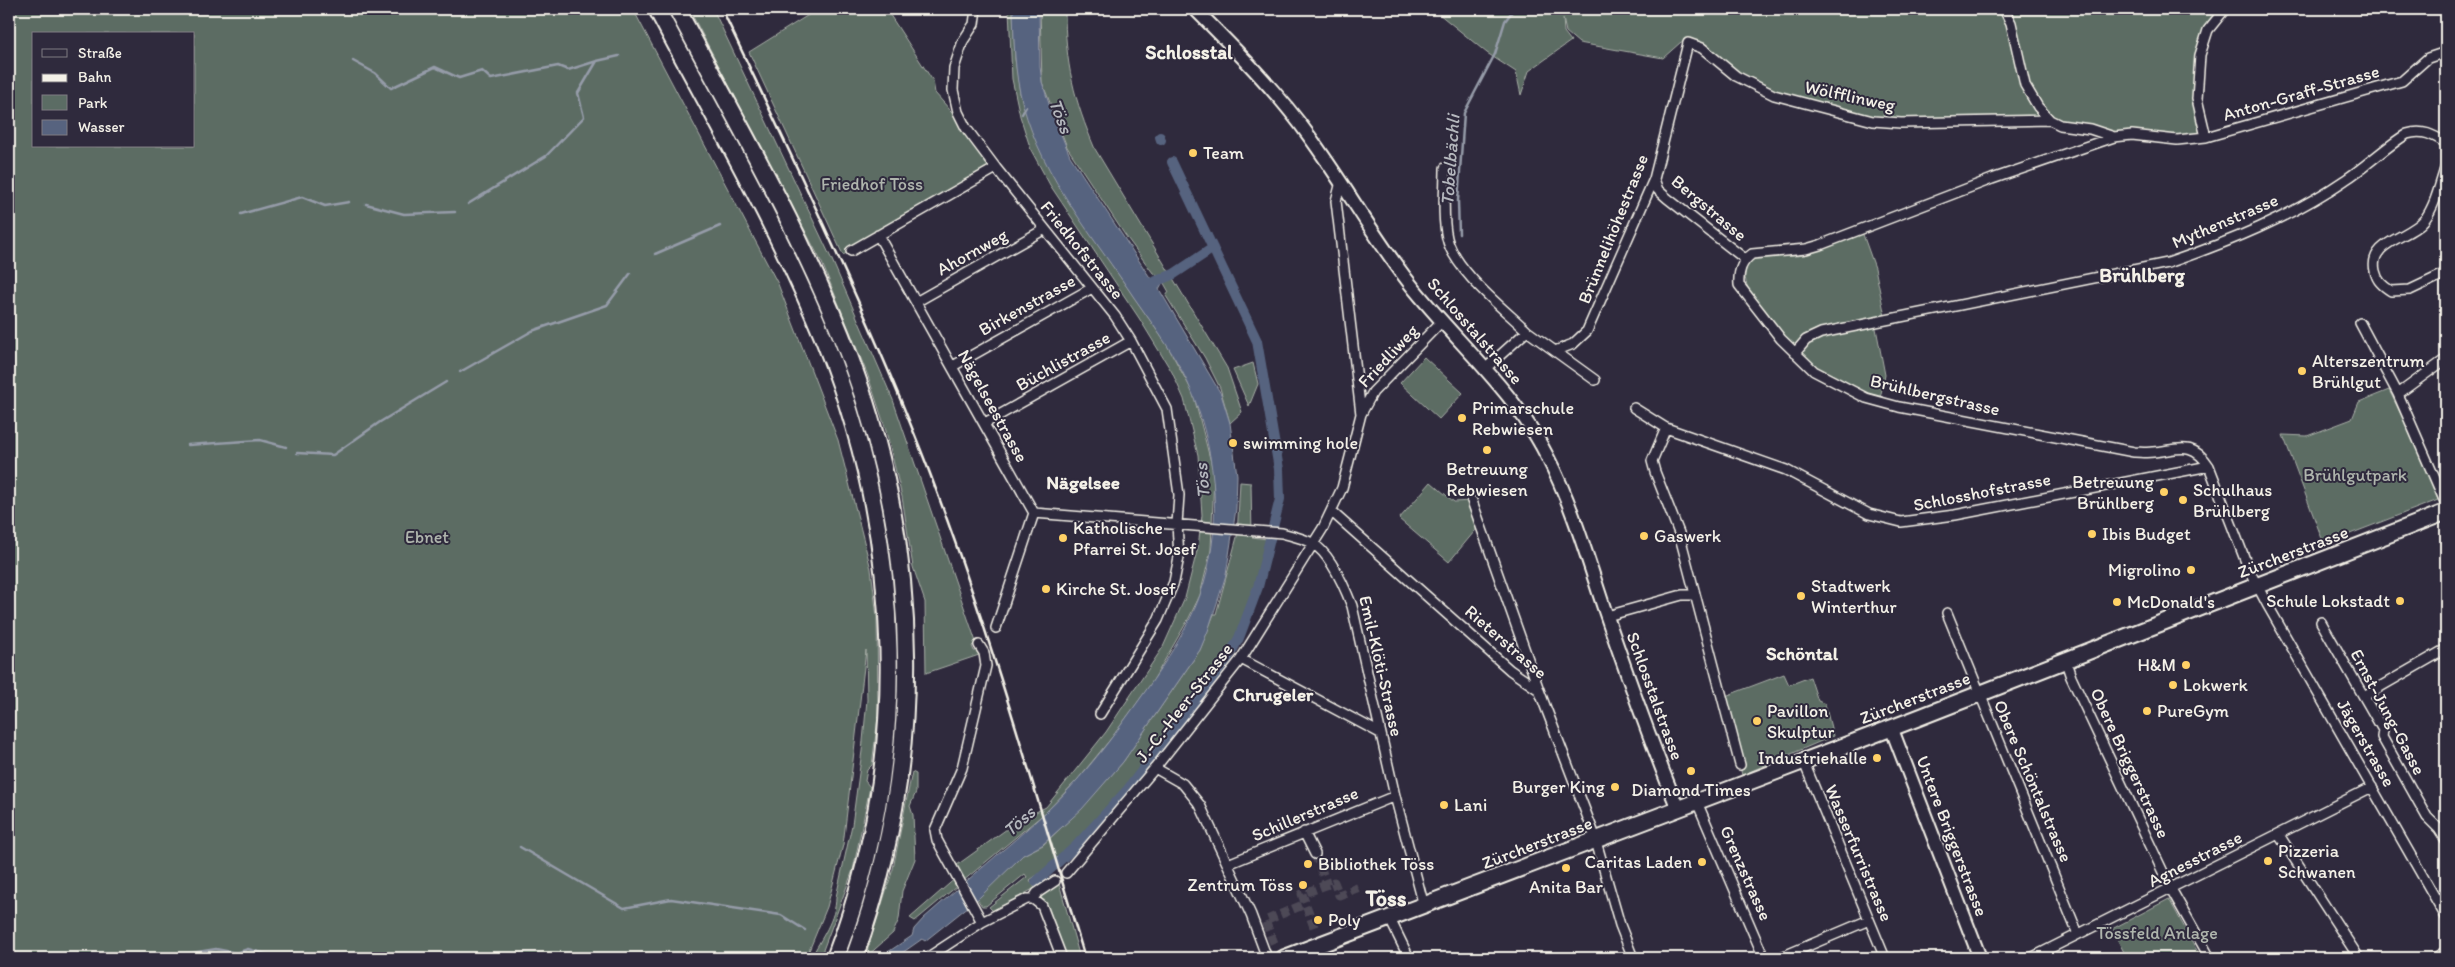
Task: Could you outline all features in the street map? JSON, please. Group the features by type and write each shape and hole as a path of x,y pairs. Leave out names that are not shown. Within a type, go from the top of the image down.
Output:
{"highway":[{"path":"657,9 754,190 807,299 842,389 864,458 874,505 882,552 889,625 890,689 886,744 869,848 857,896 835,958"},
{"path":"677,9 780,204 832,315 859,384 874,430 896,526 907,640 903,746 896,803 883,867 854,958"}],"main road":[{"name":"Schlosstalstrasse","path":"1195,9 1273,91 1308,134 1384,249 1442,321 1486,368 1514,402 1549,460 1565,492 1607,616 1678,809"},
{"name":"Zürcherstrasse","path":"1284,958 1596,841 2446,512"},
{"name":"Untere Briggerstrasse","path":"1891,727 1980,958"}],"street":[{"name":"Friedhofstrasse","path":"976,9 974,24 958,54 953,90 958,112 966,128 996,168 1115,316 1132,341 1167,409 1179,495 1177,524 1180,556 1174,582 1158,620 1100,714"},
{"path":"2004,9 2011,23 2025,85 2038,107 2050,120"},
{"path":"2206,137 2197,99 2200,55 2208,30 2225,9"},
{"name":"Wölfflinweg","path":"1688,43 1702,48 1736,76 1774,95 1873,121 1901,123 2050,120 2060,125 2090,129 2114,137"},
{"name":"Brünnelihöhestrasse","path":"1556,351 1573,344 1587,331 1654,179 1688,43"},
{"name":"Anton-Graff-Strasse","path":"2114,137 2132,135 2177,140 2206,137 2402,81 2428,58 2446,52"},
{"name":"Mythenstrasse","path":"1794,353 1806,340 1821,333 2168,263 2223,244 2300,206 2346,180 2407,134 2414,132 2430,134 2446,143"},
{"path":"1745,259 1752,254 1762,252 1785,252 1820,245 1992,178 2114,137"},
{"path":"2446,166 2433,205 2424,220 2412,231 2384,246 2378,252 2374,267 2378,280 2391,291 2410,290 2446,273"},
{"path":"851,251 996,168"},
{"path":"1445,168 1446,236 1451,253 1460,266 1527,331 1596,380"},
{"name":"Bergstrasse","path":"1654,179 1658,190 1667,198 1745,259"},
{"path":"996,628 1034,513 1267,532 1282,534 1313,543 1332,512 1342,488 1360,414 1336,201 1341,182"},
{"name":"Ahornweg","path":"916,302 1045,229"},
{"name":"Nägelseestrasse","path":"878,235 1034,513"},
{"name":"Brühlbergstrasse","path":"1745,259 1738,276 1739,285 1794,353 1814,370 1834,383 1879,403 2134,452 2185,448 2199,454 2209,466 2249,570 2258,586"},
{"name":"Birkenstrasse","path":"953,366 1092,288"},
{"name":"Friedliweg","path":"1360,414 1373,392 1442,321"},
{"path":"2360,323 2398,394 2446,504"},
{"path":"1486,368 1527,331"},
{"name":"Büchlistrasse","path":"985,423 1132,341"},
{"path":"2398,394 2446,358"},
{"name":"Schlosshofstrasse","path":"1634,408 1666,428 1786,470 1870,514 1901,522 1947,516 2209,466"},
{"path":"1666,428 1652,461 1654,472 1679,533 1740,765"},
{"path":"1472,501 1539,690"},
{"name":"Rieterstrasse","path":"1332,512 1510,670 1539,690 1596,841 1620,925 1633,958"},
{"name":"J.-C.-Heer-Strasse","path":"1066,873 1155,768 1241,659 1313,543"},
{"name":"Emil-Klöti-Strasse","path":"1313,543 1322,552 1344,585 1352,606 1395,796 1424,906"},
{"name":"Jägerstrasse","path":"2258,586 2446,917"},
{"path":"1607,616 1682,595 1695,595"},
{"name":"Obere Schöntalstrasse","path":"1947,613 2078,934"},
{"name":"Ernst-Jung-Gasse","path":"2321,622 2383,730 2382,737 2427,817 2439,829 2446,840"},
{"path":"979,645 984,653 986,666 962,768 935,830 937,840 982,922"},
{"path":"2364,696 2446,649"},
{"path":"1241,659 1380,733"},
{"name":"Obere Briggerstrasse","path":"2066,659 2071,677 2171,889 2210,958"},
{"name":"Wasserfurristrasse","path":"1803,760 1885,958"},
{"path":"1155,768 1183,784 1200,805 1251,915 1266,955"},
{"name":"Agnesstrasse","path":"2031,958 2372,787"},
{"name":"Schillerstrasse","path":"1228,864 1395,796"},
{"name":"Grenzstrasse","path":"1697,802 1764,958"},
{"path":"1304,832 1315,854"},
{"path":"2279,835 2359,958"},
{"path":"926,958 982,922 1027,900 1033,899 1037,893 1055,881"},
{"path":"2437,901 2446,895"},
{"path":"1033,899 1042,906 1062,958"},
{"path":"1390,919 1410,958"},
{"path":"1779,958 1869,920"},
{"path":"2435,958 2446,951"}],"green space":[{"name":"Ebnet","path":"9,9 633,9 778,284 838,440 871,569 877,617 878,717 872,765 867,770 865,781 870,787 853,870 820,958 811,958 834,913 852,825 867,700 866,650 843,845 827,907 806,958 9,958"},
{"path":"689,9 713,9 832,260 893,400 976,642 972,646 974,651 979,651 979,655 926,673 925,602 913,567 902,497 885,427 868,376 822,263"},
{"name":"Friedhof Töss","path":"818,9 886,9 933,81 935,93 966,128 996,168 843,255 749,52"},
{"path":"1009,9 1013,9 1015,59 1020,93 1034,136 1081,220 1167,345 1193,393 1214,474 1211,550 1200,595 1189,618 1151,684 1113,736 1078,779 1046,812 915,921 910,918 957,877 957,865 1018,821 1046,807 1106,732 1163,647 1185,598 1198,547 1202,515 1198,455 1184,399 1172,372 1139,318 1050,185 1031,150 1020,116 1012,79"},
{"path":"1040,9 1065,9 1069,64 1081,114 1095,149 1227,368 1242,412 1230,423 1220,388 1205,358 1166,296 1169,292 1161,278 1153,273 1125,235 1067,147 1042,82"},
{"path":"1433,9 2225,9 2208,30 2197,99 2206,137 2114,137 2050,120 1901,123 1774,95 1688,43 1681,42 1663,58 1579,43 1566,32 1563,18 1564,32 1571,41 1529,71 1521,95 1516,72 1487,53"},
{"path":"1861,229 1875,268 1886,321 1875,323 1885,375 1879,403 1834,383 1795,353 1748,288 1745,277 1747,266 1753,260 1770,256 1792,256 1811,253"},
{"path":"1424,357 1463,393 1439,419 1400,383"},
{"path":"1253,363 1258,384 1249,406 1233,370"},
{"name":"Brühlgutpark","path":"2389,390 2419,450 2438,500 2324,544 2283,435 2307,436 2352,419 2359,402"},
{"path":"1240,482 1251,483 1252,537 1267,539 1256,581 1236,637 1220,663 1179,714 1126,788 1059,860 1030,880 1035,888 993,911 989,907 1027,877 1025,874 986,906 982,906 977,899 1023,855 1043,845 1082,808 1123,762 1200,650 1214,614 1216,614 1237,537"},
{"path":"1431,482 1454,502 1472,501 1479,526 1449,562 1399,519"},
{"path":"1784,674 1789,685 1810,677 1818,701 1825,704 1833,736 1742,775 1723,697"},
{"path":"912,772 916,774 916,792 910,806 913,815 915,859 902,891 899,919 893,933 865,958 893,869"},
{"path":"1059,883 1080,958 1066,958 1041,900 1043,891"},
{"name":"Tössfeld Anlage","path":"2169,899 2201,958 2127,958 2112,929"}],"water":[{"path":"1013,9 1039,9 1042,82 1070,156 1151,279 1161,278 1163,282 1159,289 1221,394 1230,423 1237,475 1236,509 1226,575 1200,650 1123,762 1082,809 1042,845 1023,855 979,898 925,941 922,939 895,958 879,958 912,936 914,929 924,918 1046,812 1100,753 1159,672 1187,625 1200,595 1212,545 1214,494 1212,469 1201,419 1193,395 1188,382 1167,346 1071,206 1043,157 1032,132 1020,93 1015,57"}],"waterway":[{"name":"Tobelbächli","path":"1459,234 1458,201 1464,113 1495,54 1505,21 1514,9"},
{"path":"468,204 546,156 584,117 578,93 597,61 619,56"},
{"path":"353,61 375,73 391,88 435,67 459,78 482,71 491,79 558,66 568,70 597,61"},
{"path":"1022,114 1026,107"},
{"path":"1036,882 1075,847 1128,789 1229,656 1239,638 1258,587 1280,499 1279,469 1257,341 1172,162"},
{"path":"241,214 302,197 325,206 349,202"},
{"path":"366,204 404,214 455,212"},
{"path":"655,254 720,226"},
{"path":"1149,284 1174,274 1213,248"},
{"path":"460,372 532,331 607,305 630,274"},
{"path":"297,453 333,455 380,422 446,382"},
{"path":"188,445 260,440 286,447"},
{"path":"520,847 624,908 671,899 781,915 805,930"},
{"path":"162,958 216,949 236,953 248,949 279,958"}],"tunnel":[{"path":"1315,854 1327,885"},
{"path":"1314,927 1302,894 1334,882 1339,895 1362,886"},
{"path":"1274,943 1265,921 1305,904"}],"railway":[{"path":"722,9 856,296 929,471 992,652 1085,958"}],"place":[{"name":"Team","path":"1193,153"},
{"name":"Alterszentrum Brühlgut","path":"2302,371"},
{"name":"Primarschule Rebwiesen","path":"1462,418"},
{"name":"swimming hole","path":"1233,443"},
{"name":"Betreuung Rebwiesen","path":"1487,450"},
{"name":"Betreuung Brühlberg","path":"2164,492"},
{"name":"Schulhaus Brühlberg","path":"2183,500"},
{"name":"Ibis Budget","path":"2092,534"},
{"name":"Gaswerk","path":"1644,536"},
{"name":"Katholische Pfarrei St. Josef","path":"1063,538"},
{"name":"Migrolino","path":"2191,570"},
{"name":"Kirche St. Josef","path":"1046,589"},
{"name":"Stadtwerk Winterthur","path":"1801,596"},
{"name":"Schule Lokstadt","path":"2400,601"},
{"name":"McDonald's","path":"2117,602"},
{"name":"H&M","path":"2186,665"},
{"name":"Lokwerk","path":"2173,685"},
{"name":"PureGym","path":"2147,711"},
{"name":"Pavillon Skulptur","path":"1757,721"},
{"name":"Industriehalle","path":"1877,758"},
{"name":"Diamond Times","path":"1691,771"},
{"name":"Burger King","path":"1615,787"},
{"name":"Lani","path":"1444,805"},
{"name":"Pizzeria Schwanen","path":"2268,861"},
{"name":"Caritas Laden","path":"1702,862"},
{"name":"Bibliothek Töss","path":"1308,864"},
{"name":"Anita Bar","path":"1566,868"},
{"name":"Zentrum Töss","path":"1303,885"},
{"name":"Poly","path":"1318,920"}],"district":[{"name":"Schlosstal","path":"1189,52"},
{"name":"Brühlberg","path":"2142,275"},
{"name":"Nägelsee","path":"1083,482"},
{"name":"Schöntal","path":"1802,653"},
{"name":"Chrugeler","path":"1273,694"},
{"name":"Töss","path":"1386,898"}]}
